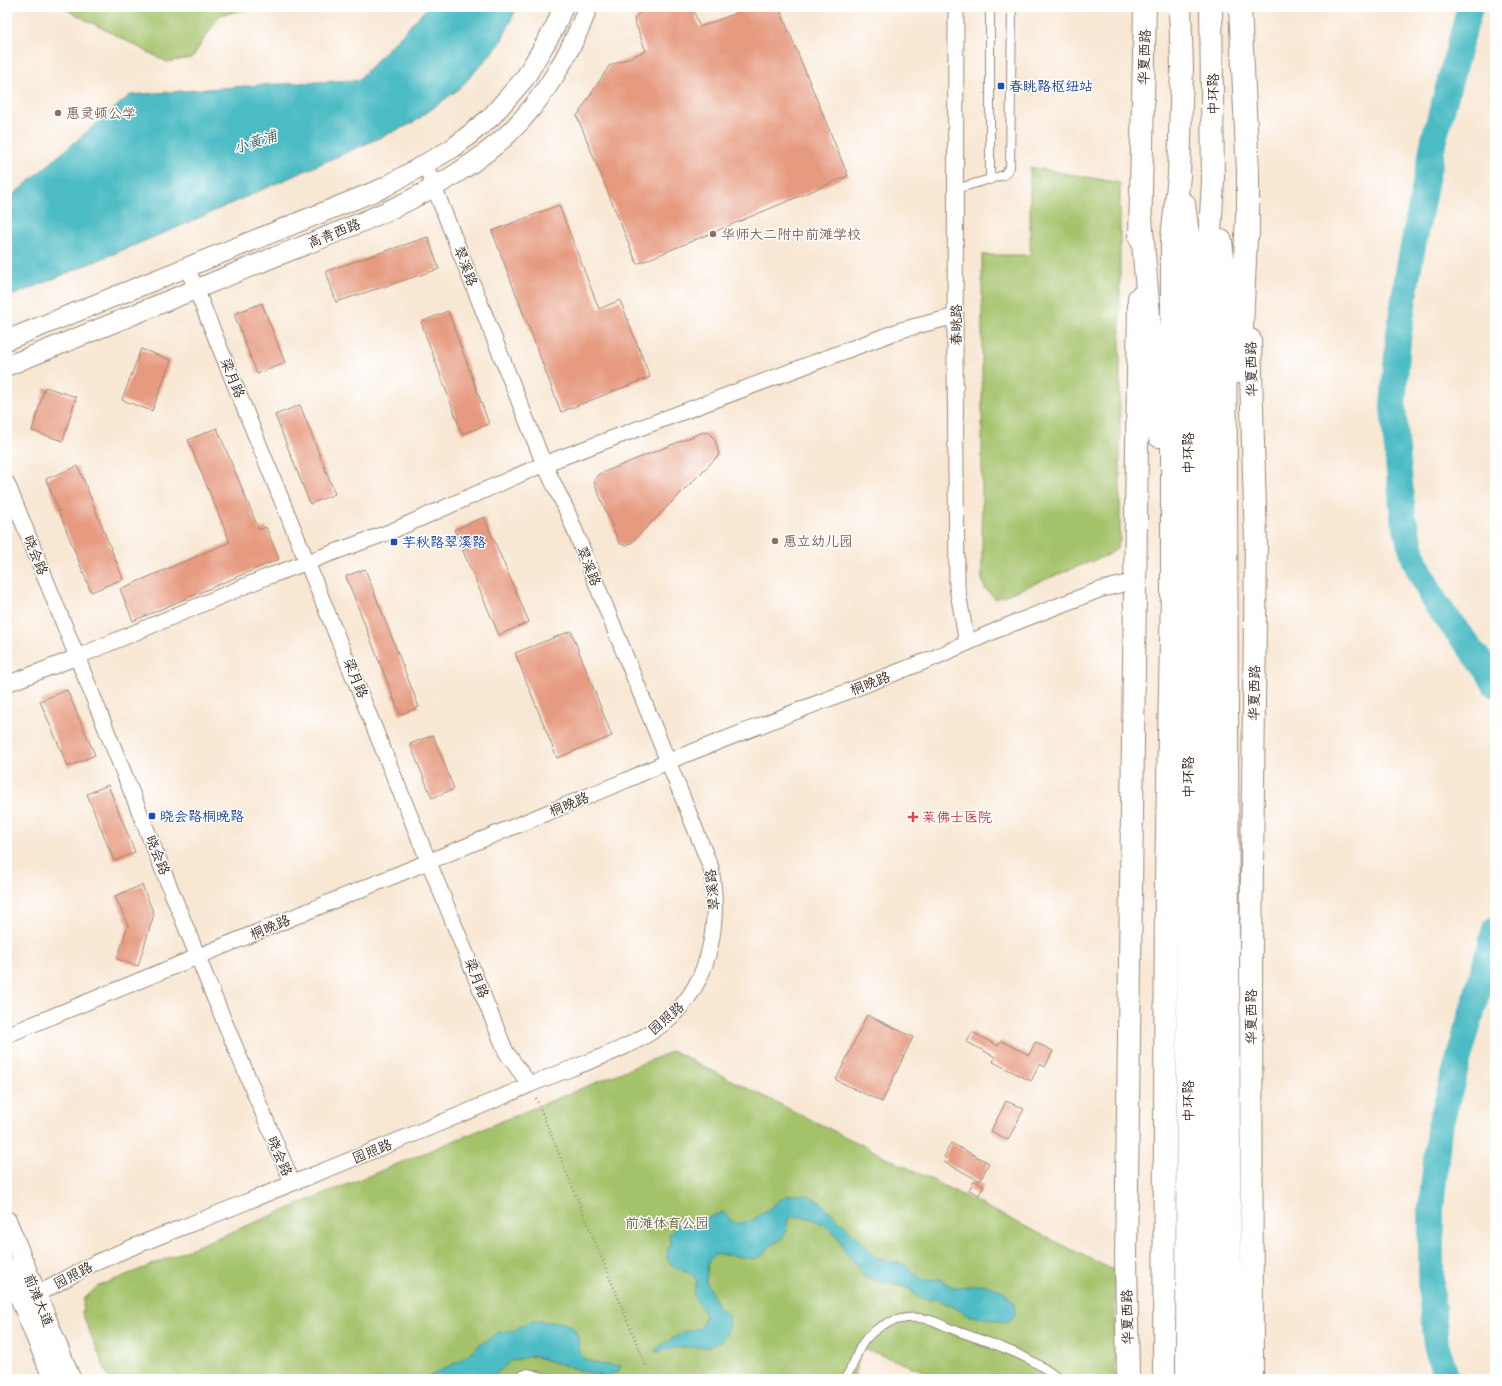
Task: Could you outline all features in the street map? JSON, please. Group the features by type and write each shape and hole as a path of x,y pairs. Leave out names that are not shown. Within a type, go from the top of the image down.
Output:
{"main road":[{"name":"华夏西路","path":"1128,1379 1127,1233 1135,581 1145,7"},
{"name":"中环路","path":"1164,1379 1166,879 1172,592 1172,238 1180,176 1182,68 1180,7"},
{"name":"中环路","path":"1209,1379 1207,679 1209,258 1213,181 1211,7"},
{"name":"华夏西路","path":"1240,7 1248,172 1247,215 1256,543 1251,940 1252,1379"},
{"name":"中环路","path":"1180,176 1189,242 1187,1379"},
{"name":"中环路","path":"1213,181 1225,276 1228,623 1229,1167 1232,1379"},
{"path":"1228,623 1247,215"},
{"path":"1141,218 1172,592"}],"street":[{"name":"高青西路","path":"7,340 383,188 453,148 491,117 525,78 555,27 562,7"},
{"name":"高青西路","path":"7,366 393,209 466,168 508,134 539,98 577,37 588,7"},
{"name":"春眺路","path":"956,7 957,587 967,643"},
{"name":"翠溪路","path":"425,164 544,464 567,511 711,868 715,891 715,921 710,948 701,974"},
{"name":"梁月路","path":"187,267 430,860 506,1052 530,1085"},
{"path":"7,684 77,657 264,578 392,531 544,464 901,330 956,316"},
{"name":"晓会路","path":"7,483 198,957 292,1182"},
{"name":"桐晚路","path":"7,1035 627,780 669,761 931,659 1099,590 1135,581"},
{"name":"园照路","path":"29,1298 93,1264 292,1182 478,1108 630,1044 654,1031 671,1017 688,998 701,974"},
{"name":"前滩大道","path":"7,1221 53,1379"},
{"name":"前滩大道","path":"7,1267 29,1298 72,1379"}],"lane":[{"path":"990,7 990,180"},
{"path":"956,189 1004,175 1010,167 1012,7"},
{"path":"844,1379 848,1374 862,1342 878,1328 904,1318 927,1319 972,1336 1027,1359 1059,1379"},
{"path":"513,1379 528,1373 551,1379"}],"path":[{"path":"530,1085 646,1366"}],"green space":[{"path":"61,7 259,7 220,15 192,58 167,62"},
{"path":"1030,167 1120,183 1120,538 1117,548 1110,554 996,599 985,589 982,580 982,255 1030,255"},
{"name":"前滩体育公园","path":"673,1051 1115,1271 1115,1379 944,1379 862,1348 853,1379 109,1379 82,1313 84,1299 97,1287"}],"water":[{"name":"小黄浦","path":"428,7 517,7 500,44 460,88 413,123 176,228 7,298 7,200 130,95 260,85 358,80"},
{"path":"794,1194 808,1195 819,1201 863,1243 872,1254 879,1259 906,1265 920,1278 925,1280 939,1279 953,1287 983,1284 1004,1291 1014,1304 1015,1316 1007,1322 970,1316 936,1299 929,1300 921,1298 909,1288 864,1277 859,1268 846,1253 835,1234 823,1224 816,1221 808,1218 794,1217 788,1219 786,1232 781,1240 771,1245 762,1256 753,1259 726,1255 714,1255 708,1262 706,1281 718,1306 728,1316 729,1324 727,1333 722,1340 710,1347 679,1347 657,1352 655,1351 657,1348 683,1332 700,1328 704,1319 703,1311 693,1294 697,1280 688,1273 673,1266 669,1263 667,1258 667,1251 670,1245 669,1235 680,1222 696,1228 707,1218 723,1212 732,1221 745,1223 758,1217 783,1198"},
{"path":"528,1322 559,1322 571,1326 575,1329 580,1352 585,1359 602,1364 621,1366 618,1372 604,1377 532,1356 511,1361 490,1379 424,1379 461,1360 499,1332 515,1330"}],"building":[{"path":"643,7 692,7 700,27 752,7 779,7 848,176 637,264 577,116 609,66 646,51 634,20"},
{"path":"559,205 599,309 620,300 650,377 561,412 492,231"},
{"path":"428,237 439,269 336,302 326,271"},
{"path":"262,303 285,363 257,374 234,314"},
{"path":"448,311 489,424 462,434 421,322"},
{"path":"141,349 171,360 152,411 122,400"},
{"path":"45,387 76,397 63,441 32,431"},
{"path":"300,405 335,494 310,504 275,415"},
{"path":"217,428 259,530 266,527 279,559 133,621 120,589 230,542 188,440"},
{"path":"709,432 715,440 719,455 632,542 626,546 619,543 594,482 596,477 599,474 701,433"},
{"path":"78,466 123,579 91,592 46,479"},
{"path":"484,517 529,622 499,635 454,530"},
{"path":"365,569 419,707 400,715 346,576"},
{"path":"571,631 612,736 557,758 515,653"},
{"path":"67,690 95,755 68,767 40,701"},
{"path":"433,735 454,789 432,798 410,744"},
{"path":"108,785 135,852 114,861 87,794"},
{"path":"142,885 154,914 138,966 117,959 128,925 115,896"},
{"path":"867,1015 913,1037 882,1102 836,1080"},
{"path":"972,1032 998,1046 1001,1041 1029,1055 1035,1042 1053,1051 1045,1067 1040,1064 1031,1081 993,1062 995,1057 967,1042"},
{"path":"1006,1101 1024,1109 1008,1140 991,1131"},
{"path":"951,1143 989,1163 980,1181 944,1162 946,1158 944,1157"},
{"path":"974,1181 984,1185 979,1195 969,1190"}],"waterway":[{"path":"1470,7 1434,139 1408,272 1398,340 1393,407 1403,516 1415,561 1436,604 1488,671 1495,685"},
{"path":"1446,1379 1436,1345 1431,1292 1431,1210 1439,1129 1495,929"}],"place":[{"name":"春眺路枢纽站","path":"1001,86"},
{"name":"惠灵顿公学","path":"58,113"},
{"name":"华师大二附中前滩学校","path":"713,234"},
{"name":"惠立幼儿园","path":"775,541"},
{"name":"芋秋路翠溪路","path":"394,542"},
{"name":"晓会路桐晚路","path":"152,816"},
{"name":"莱佛士医院","path":"913,817"}]}
